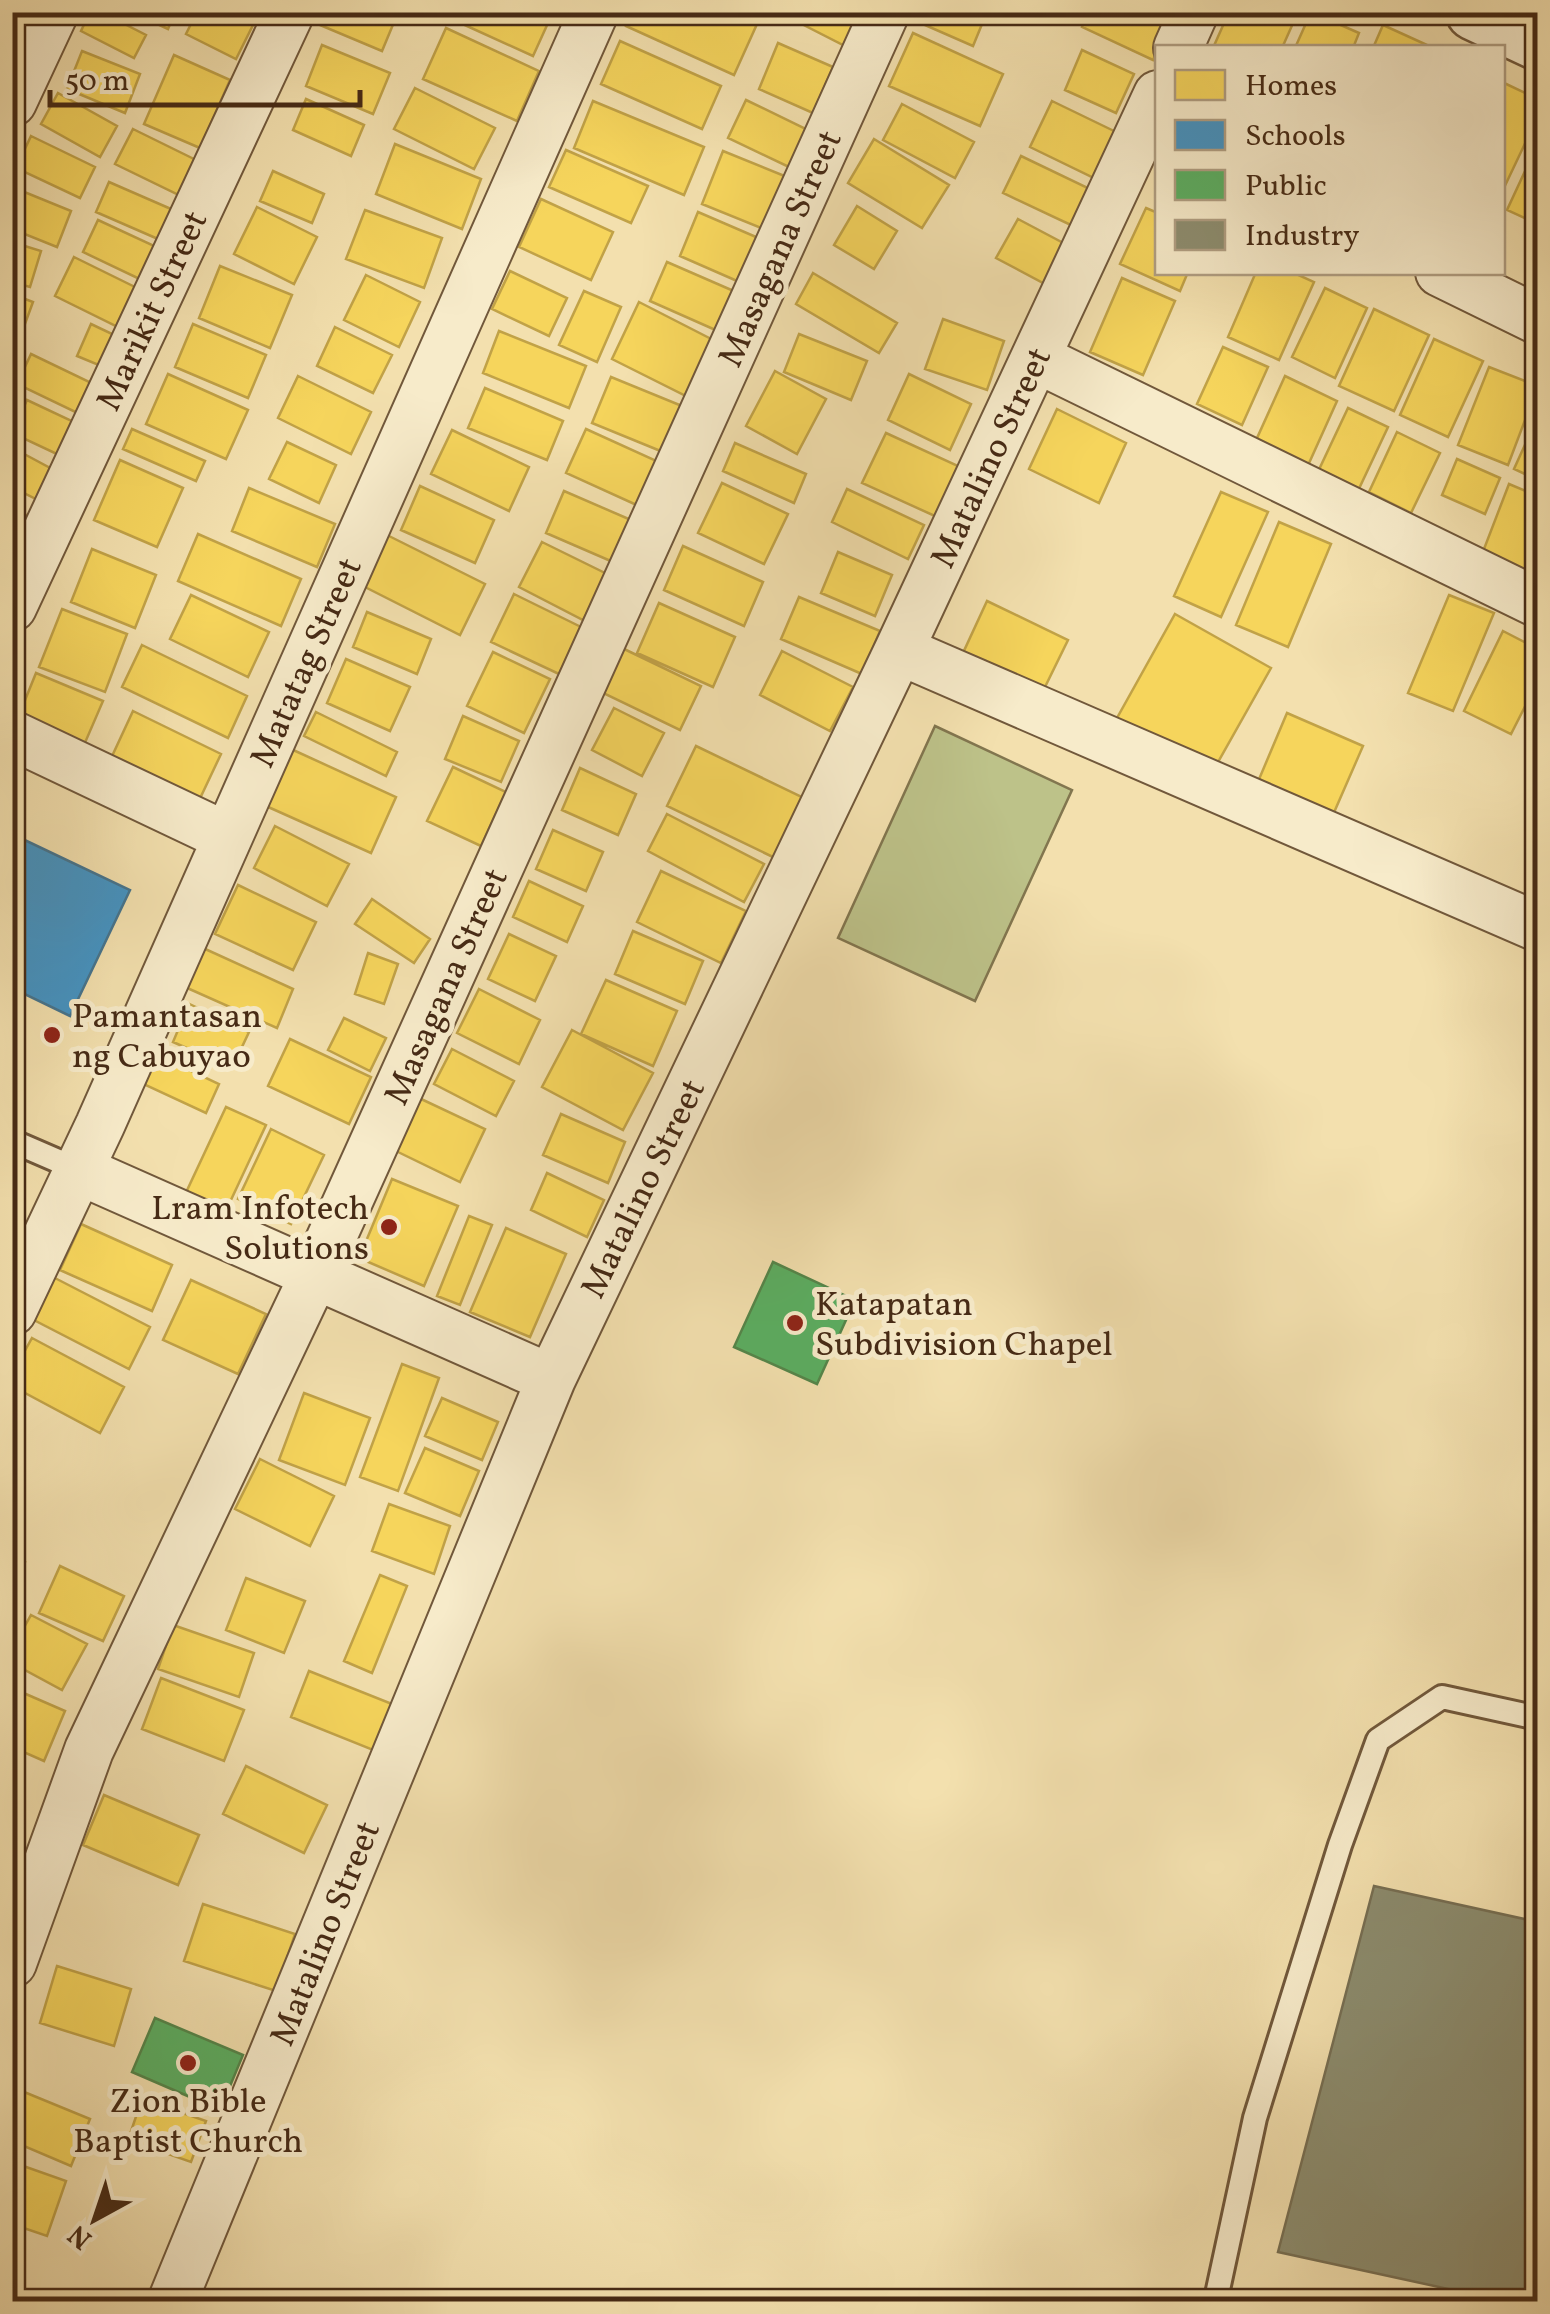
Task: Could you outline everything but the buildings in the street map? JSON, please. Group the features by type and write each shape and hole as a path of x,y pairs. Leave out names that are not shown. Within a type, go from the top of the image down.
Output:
{"street":[{"path":"12,102 54,12"},
{"name":"Marikit Street","path":"12,607 290,12"},
{"name":"Matatag Street","path":"12,1310 227,838 594,12"},
{"name":"Masagana Street","path":"12,1962 89,1750 315,1274 885,12"},
{"path":"1179,45 1194,12"},
{"path":"1474,12 1538,42"},
{"name":"Matalino Street","path":"172,2302 551,1379 1153,120"},
{"path":"1446,275 1538,320"},
{"path":"1036,358 1538,603"},
{"path":"899,650 1538,927"},
{"path":"12,736 227,838"},
{"path":"78,1170 551,1379"}],"lane":[{"path":"12,1142 78,1170"},
{"path":"1226,2302 1216,2299 1255,2118 1340,1845 1378,1740 1442,1696 1538,1718"}],"green space":[{"path":"935,726 1072,790 975,1001 838,938"}],"place":[{"name":"Pamantasan ng Cabuyao","path":"52,1035"},
{"name":"Lram Infotech Solutions","path":"389,1227"},
{"name":"Katapatan Subdivision Chapel","path":"795,1323"},
{"name":"Zion Bible Baptist Church","path":"188,2063"}]}
